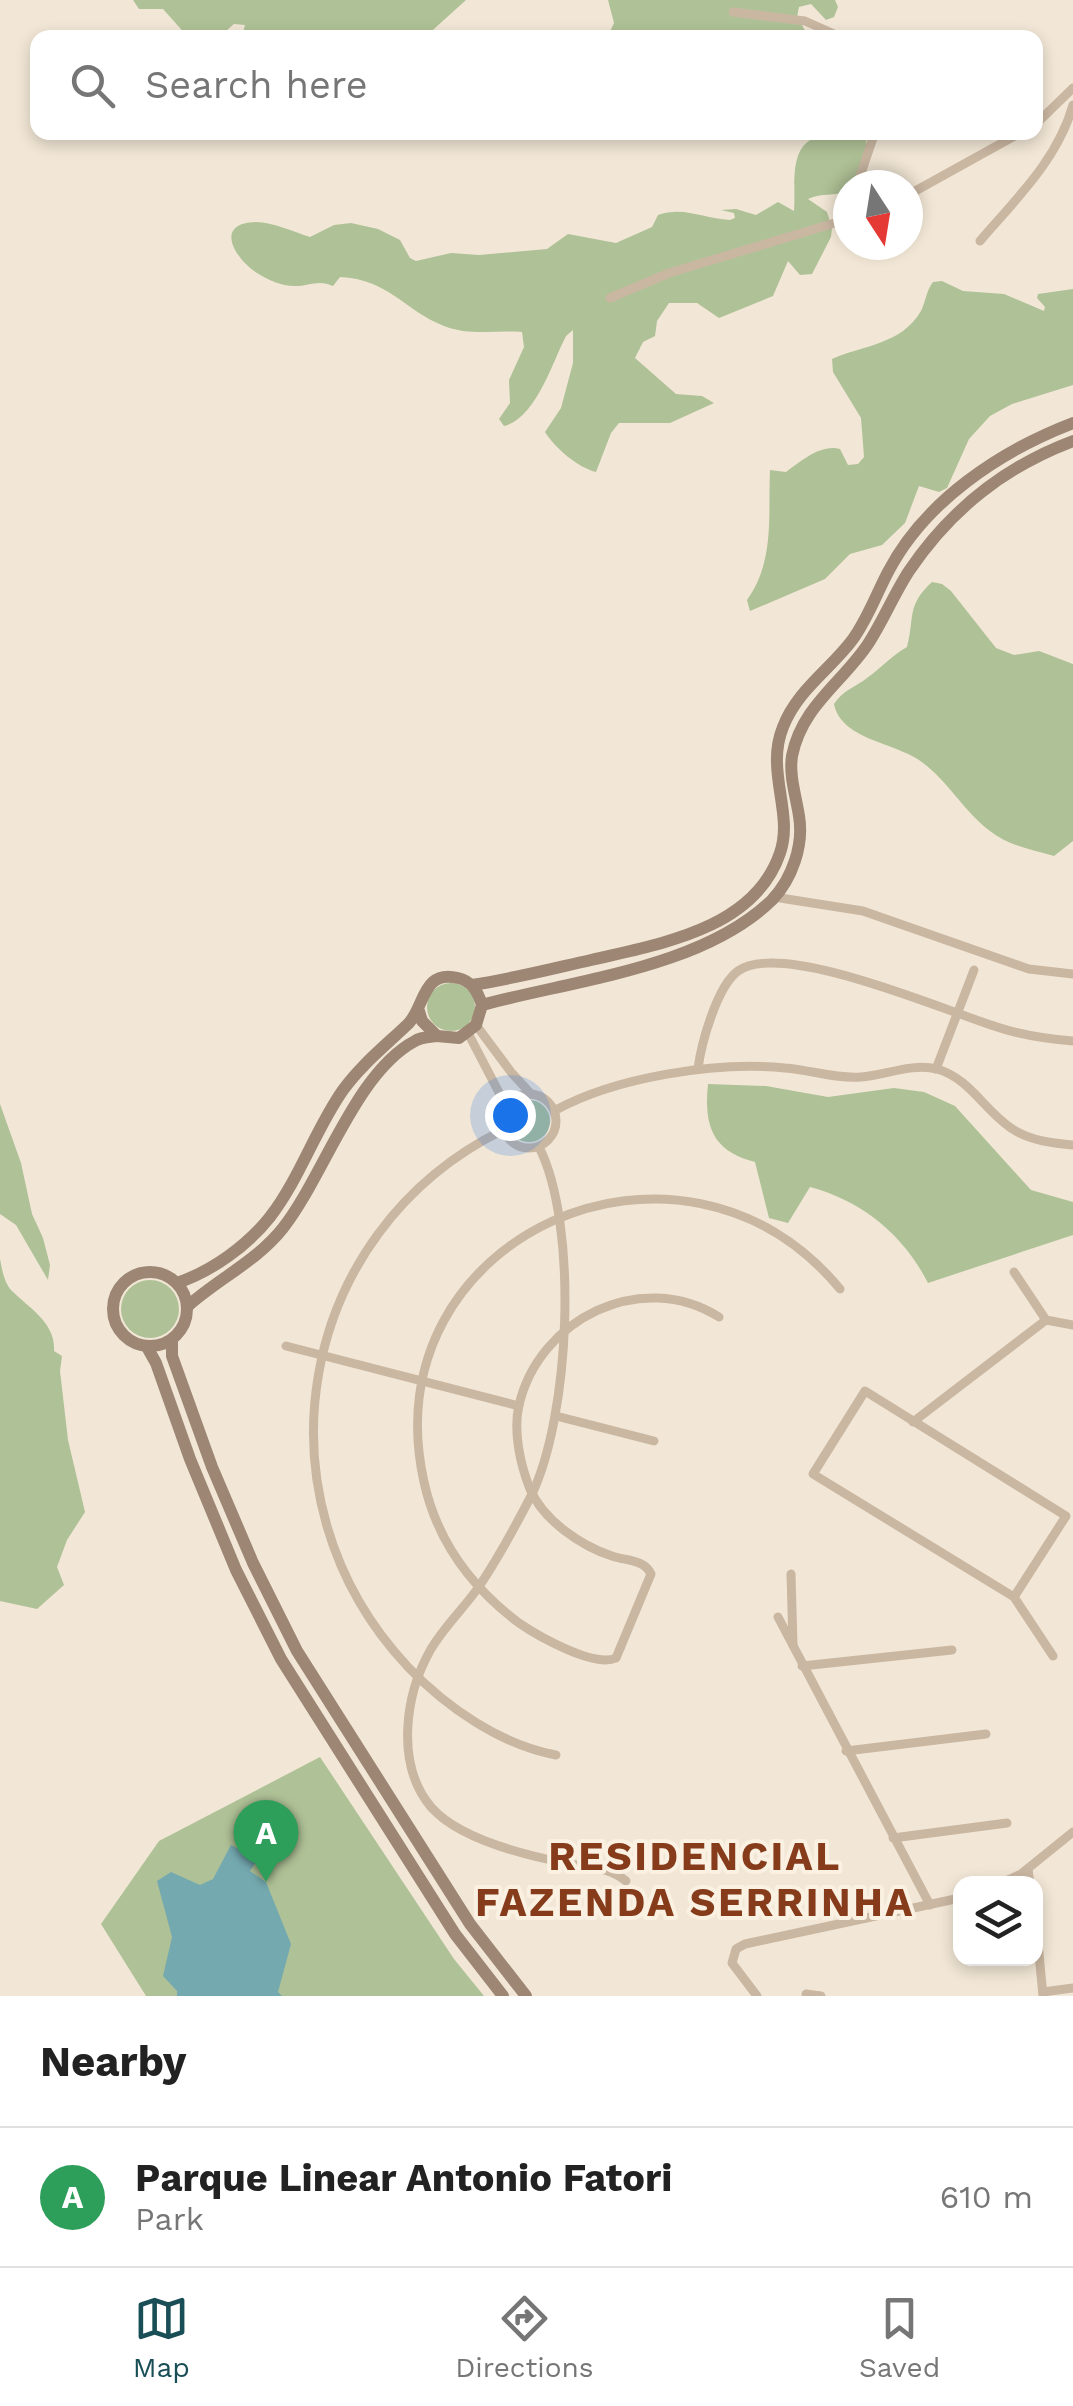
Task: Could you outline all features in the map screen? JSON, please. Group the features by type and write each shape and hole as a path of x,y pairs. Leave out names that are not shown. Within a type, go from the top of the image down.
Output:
{"main road":[{"path":"176,1283 197,1276 232,1253 268,1220 298,1177 343,1090 376,1050 410,1023 419,1011 424,990 432,982 453,976 472,985 677,939 710,926 745,901 772,870 783,842 776,759 779,739 794,705 856,634 911,536 934,512 994,463 1073,423"},
{"path":"482,1005 687,954 745,922 774,898 790,874 799,847 800,818 792,759 801,725 868,644 908,572 942,528 1001,475 1073,440"},
{"path":"188,1306 242,1266 280,1231 312,1185 357,1100 389,1062 416,1040 458,1038 472,1029 482,1005 472,985"},
{"path":"419,1011 428,1030 437,1036"},
{"path":"172,1340 147,1347 134,1344 116,1326 113,1300 128,1279 153,1272 176,1283 184,1293 186,1319 172,1340 172,1356 212,1467 253,1563 297,1651 470,1924 526,1996"},
{"path":"147,1347 236,1570 281,1660 455,1934 503,1996"}],"street":[{"path":"733,12 806,21 826,30"},
{"path":"1043,117 1073,88"},
{"path":"980,241 1054,152 1073,105"},
{"path":"862,170 871,140"},
{"path":"923,186 1007,140"},
{"path":"610,298 669,274 833,221"},
{"path":"774,898 863,911 1012,964 1073,974"},
{"path":"698,1069 721,995 730,978 746,966 810,968 873,982 1002,1029 1073,1041"},
{"path":"936,1068 974,970"},
{"path":"472,1029 532,1094 542,1097 554,1111 556,1129 549,1140 539,1147 520,1147 503,1130 502,1117 514,1098 532,1094"},
{"path":"472,1029 506,1106"},
{"path":"554,1111 614,1088 698,1069 754,1066 862,1077 936,1068 963,1083 1012,1129 1030,1138 1073,1145"},
{"path":"503,1130 443,1165 390,1215 354,1268 322,1355 314,1409 314,1444 324,1515 352,1590 383,1637 418,1677 476,1722 528,1747 556,1755"},
{"path":"539,1147 559,1218 565,1328 556,1416 532,1494 478,1588 432,1647 418,1677 409,1713 408,1738 415,1777 434,1810 446,1821 530,1856 610,1870 626,1882"},
{"path":"719,1316 688,1302 652,1298 616,1303 565,1328 539,1359 519,1406 517,1426 532,1494 557,1523 590,1546 650,1569 650,1580 620,1653 609,1662 550,1641 505,1612 478,1588 448,1547 427,1494 418,1439 422,1381 443,1325 476,1277 504,1251 559,1218 620,1200 682,1200 712,1205 770,1228 820,1264 840,1289"},
{"path":"1014,1272 1046,1320"},
{"path":"914,1422 1046,1320 1073,1324"},
{"path":"286,1346 519,1406"},
{"path":"1014,1596 1066,1516 865,1392 813,1474 1014,1596 1053,1656"},
{"path":"556,1416 654,1440"},
{"path":"791,1574 793,1648"},
{"path":"778,1618 930,1905"},
{"path":"802,1666 952,1650"},
{"path":"846,1751 986,1734"},
{"path":"893,1838 1007,1823"},
{"path":"1014,1876 1073,1832"},
{"path":"1028,1868 1029,1876"},
{"path":"757,1996 732,1963 736,1949 745,1944 953,1900"},
{"path":"1040,1966 1043,1994 1073,1988"},
{"path":"806,1994 821,1996"}],"green space":[{"path":"133,0 466,0 433,30 244,30 245,25 234,24 227,30 182,30 163,9 139,9"},
{"path":"608,0 835,0 838,7 834,17 826,20 811,4 799,7 797,17 805,30 611,30 614,23"},
{"path":"810,140 866,140 859,170 833,170 833,194 808,199 827,212 832,228 812,274 800,275 788,261 773,296 719,318 697,303 669,303 657,321 655,336 643,342 635,358 676,394 702,396 714,403 670,423 619,423 596,472 567,456 545,432 561,408 573,363 573,330 566,336 534,401 515,421 504,426 499,419 510,403 509,380 524,347 522,332 453,329 383,289 357,279 340,277 333,286 280,284 249,267 232,243 235,228 256,222 310,237 334,225 351,223 378,229 400,240 416,261 451,253 479,255 547,249 568,234 616,243 652,227 658,215 667,213 730,220 735,218 734,213 721,210 736,209 756,215 778,202 794,211 799,154"},
{"path":"942,281 963,291 1004,294 1044,311 1038,294 1073,289 1073,385 1012,404 990,416 969,439 947,488 939,492 919,486 905,523 882,545 850,554 825,579 750,611 747,600 766,554 770,470 786,472 825,449 840,449 848,465 858,464 864,457 861,418 833,372 832,359 903,331 921,311 933,282"},
{"path":"932,582 951,591 996,648 1014,655 1039,651 1073,664 1073,841 1054,856 997,836 919,760 857,732 839,716 834,704 841,695 907,647 915,605"},
{"path":"451,983 468,990 475,1007 468,1024 451,1031 434,1024 427,1007 434,990"},
{"path":"708,1084 766,1086 828,1097 894,1088 924,1092 955,1106 1031,1190 1073,1202 1073,1235 928,1283 906,1249 879,1222 829,1193 810,1187 788,1223 769,1218 755,1162 729,1151 714,1134 707,1112"},
{"path":"529,1100 544,1106 550,1121 544,1136 529,1142 514,1136 508,1121 514,1106"},
{"path":"0,1104 21,1163 32,1214 43,1238 50,1265 48,1280 16,1225 0,1214"},
{"path":"0,1259 9,1288 46,1324 54,1351 62,1356 60,1371 68,1440 85,1512 67,1540 57,1567 64,1585 37,1609 0,1601"},
{"path":"150,1280 171,1288 179,1309 171,1330 150,1338 129,1330 121,1309 129,1288"},
{"path":"320,1757 454,1959 484,1996 146,1996 101,1924 159,1841"}],"water":[{"path":"231,1845 258,1859 250,1871 266,1882 291,1944 278,1992 282,1996 177,1996 163,1976 172,1937 157,1881 171,1872 200,1885 213,1879"}],"place":[{"name":"Parque Linear Antonio Fatori","path":"266,1882"}],"district":[{"name":"RESIDENCIAL FAZENDA SERRINHA","path":"695,1879"}]}
